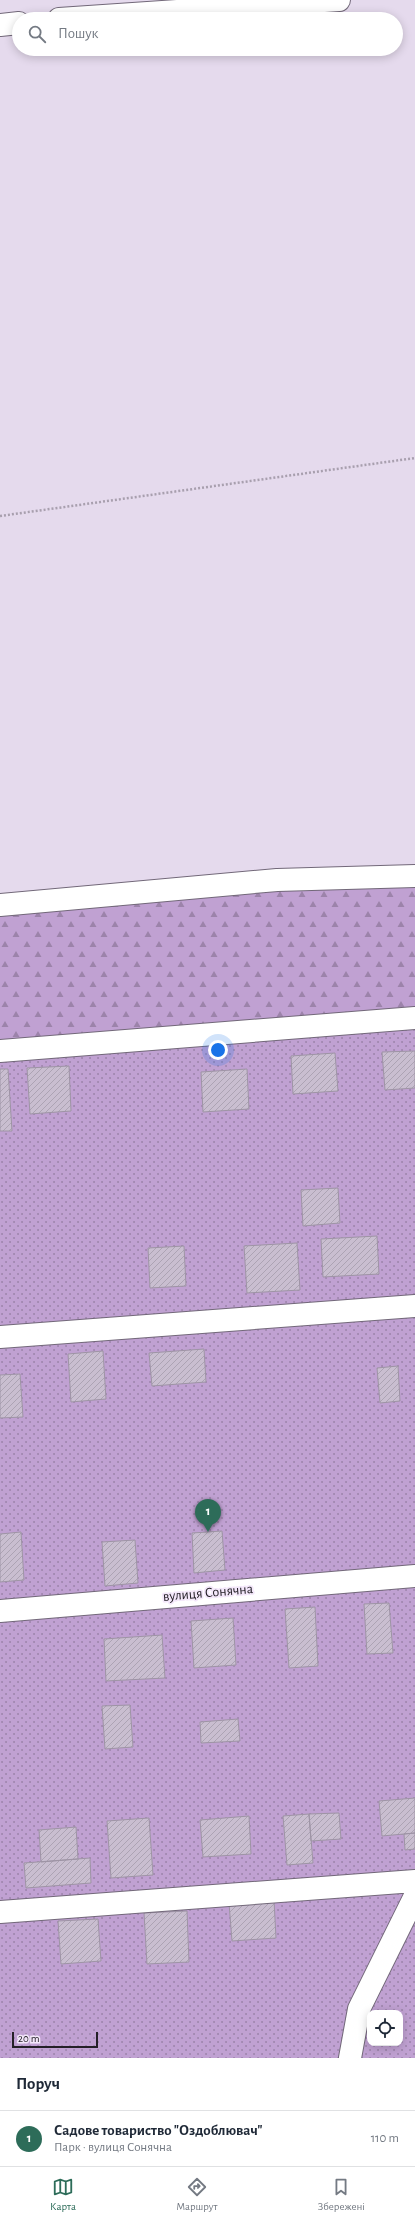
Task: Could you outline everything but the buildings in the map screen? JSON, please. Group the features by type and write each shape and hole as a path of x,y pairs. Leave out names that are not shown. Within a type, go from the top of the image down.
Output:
{"street":[{"path":"162,12 339,0"},
{"path":"0,25 12,24"},
{"path":"0,905 277,880 415,876"},
{"path":"0,1051 415,1018"},
{"path":"0,1337 415,1306"},
{"name":"вулиця Сонячна","path":"0,1611 415,1576"},
{"path":"0,1912 415,1881"},
{"path":"350,2058 359,2009 415,1896"}],"path":[{"path":"0,516 415,458"}],"green space":[{"path":"415,876 415,1018 0,1051 0,905"},
{"path":"415,1018 415,2058 0,2058 0,1051"}],"place":[{"name":"Садове товариство \"Оздоблювач\"","path":"208,1532"}]}
